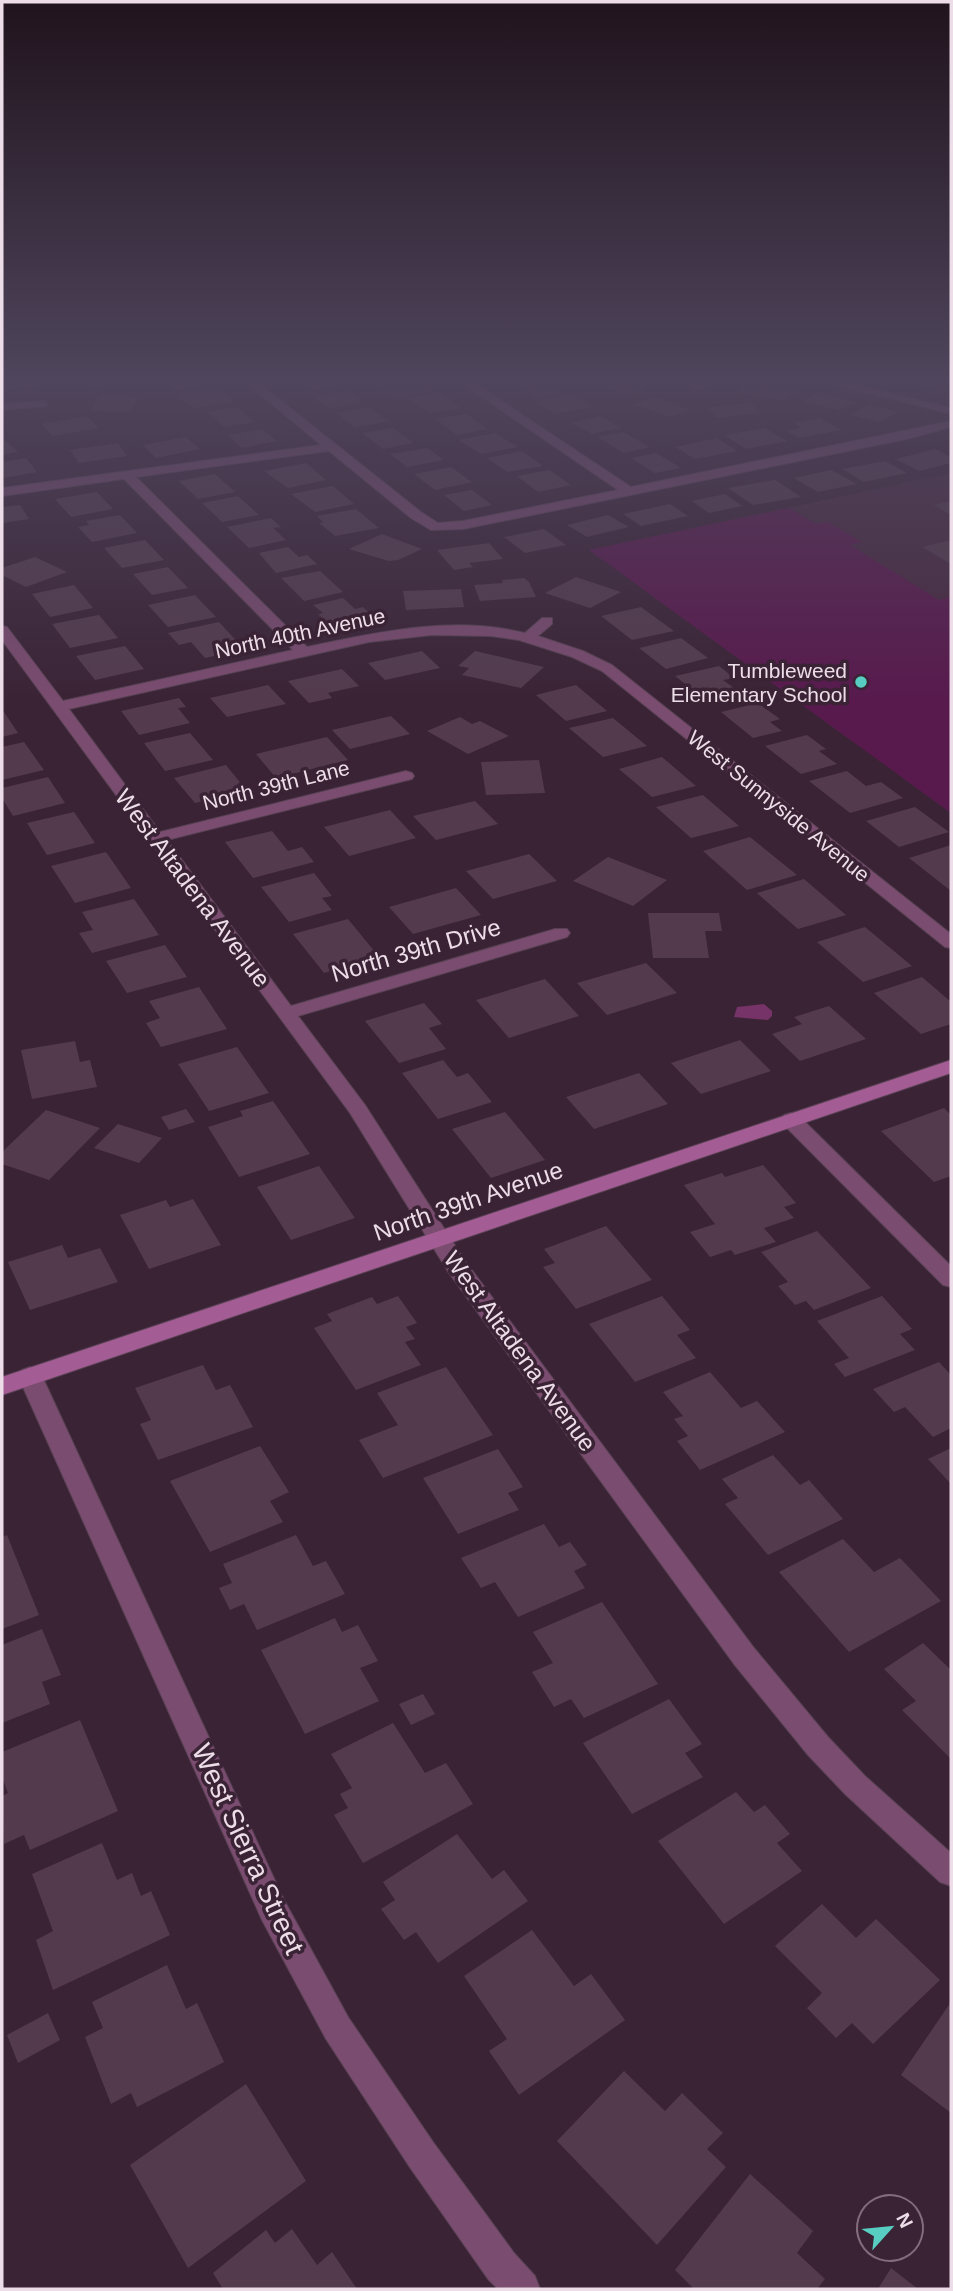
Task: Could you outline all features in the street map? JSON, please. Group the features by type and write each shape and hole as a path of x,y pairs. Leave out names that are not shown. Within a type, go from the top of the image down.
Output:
{"street":[{"path":"2,492 39,487"},
{"path":"139,487 304,653"},
{"path":"380,487 436,527 463,525 655,487"},
{"path":"622,487 630,492"},
{"path":"530,636 547,621"},
{"name":"North 40th Avenue","path":"58,707 418,630 463,629 530,636"},
{"name":"West Altadena Avenue","path":"2,630 377,1136 439,1239 779,1700 855,1785 951,1872"},
{"name":"West Sunnyside Avenue","path":"530,636 572,649 607,668 951,943"},
{"name":"North 39th Lane","path":"156,838 406,776"},
{"name":"North 39th Drive","path":"286,1013 561,933"},
{"name":"North 39th Avenue","path":"2,1386 951,1066"},
{"path":"791,1120 951,1279"},
{"name":"West Sierra Street","path":"30,1376 273,1910 337,2028 421,2154 501,2266 522,2289"}],"shaded area":[{"name":"Tumbleweed Elementary School","path":"886,487 951,487 951,813 589,550"},
{"name":"Tumbleweed Elementary School","path":"789,508 816,524 828,522 862,542 850,545 939,600 951,597 951,813 589,550"},
{"path":"764,1004 772,1011 768,1020 734,1017 737,1007"}],"building":[{"path":"185,487 229,487 235,492 198,499"},
{"path":"334,487 354,504 315,512 291,494"},
{"path":"531,487 562,487 538,492"},
{"path":"786,487 801,497 753,505 728,488"},
{"path":"809,487 843,487 818,492"},
{"path":"472,490 492,505 464,511 444,495"},
{"path":"97,492 113,509 71,517 55,499"},
{"path":"725,494 742,506 709,513 692,501"},
{"path":"238,496 259,515 222,522 202,503"},
{"path":"951,501 951,515 934,505"},
{"path":"670,504 688,516 641,526 623,514"},
{"path":"20,505 29,519 2,523 2,507"},
{"path":"356,509 379,528 335,536 319,523 323,522 317,516"},
{"path":"120,515 137,533 92,542 78,527 89,525 86,521"},
{"path":"608,515 629,527 587,537 567,525"},
{"path":"271,518 281,527 273,528 286,540 249,548 227,527"},
{"path":"544,529 566,545 525,553 504,537"},
{"path":"382,534 422,549 398,560 389,561 349,549"},
{"path":"145,540 164,560 122,568 104,548"},
{"path":"951,540 951,564 922,547"},
{"path":"489,543 503,559 469,563 473,567 454,570 437,550"},
{"path":"288,547 299,557 307,555 317,564 276,573 259,553"},
{"path":"35,557 67,572 26,587 2,575 2,568"},
{"path":"168,567 188,588 152,595 133,574"},
{"path":"320,571 343,592 304,601 281,578"},
{"path":"576,577 621,592 590,608 545,593"},
{"path":"524,578 536,597 480,601 474,585 503,583 502,580"},
{"path":"74,585 93,608 50,617 32,594"},
{"path":"461,589 464,607 406,610 403,591"},
{"path":"195,595 216,617 168,627 148,605"},
{"path":"343,598 355,609 363,607 376,618 333,628 318,614 323,613 313,605"},
{"path":"641,607 674,631 632,640 601,616"},
{"path":"99,615 118,638 70,648 52,624"},
{"path":"219,622 244,649 205,658 191,642 179,645 168,633"},
{"path":"681,638 708,658 666,669 639,648"},
{"path":"125,646 144,669 95,680 76,656"},
{"path":"422,651 440,668 385,680 368,663"},
{"path":"475,651 544,667 521,688 462,675 469,668 458,666"},
{"path":"719,666 734,678 723,680 741,693 707,701 675,676"},
{"path":"342,669 359,686 328,693 332,698 309,703 288,681"},
{"path":"268,685 286,704 227,717 210,698"},
{"path":"576,685 607,711 566,721 536,695"},
{"path":"179,698 186,707 178,708 190,723 139,735 121,711"},
{"path":"758,703 780,719 770,722 782,731 753,738 721,712"},
{"path":"2,709 18,733 2,737"},
{"path":"391,716 410,734 350,749 332,730"},
{"path":"460,717 472,724 480,721 509,736 468,754 427,731"},
{"path":"613,718 647,746 603,757 569,728"},
{"path":"190,733 213,760 165,771 144,743"},
{"path":"807,735 826,749 819,751 837,764 801,774 765,746"},
{"path":"327,737 348,760 276,778 256,754"},
{"path":"24,742 44,770 2,780 2,747"},
{"path":"662,757 696,786 652,797 619,769"},
{"path":"539,760 545,793 486,795 481,762"},
{"path":"226,765 247,791 195,803 174,778"},
{"path":"847,771 866,786 881,782 903,798 850,813 809,781"},
{"path":"48,777 65,803 13,816 2,798 2,788"},
{"path":"703,795 739,826 691,838 656,807"},
{"path":"475,801 498,824 436,840 413,816"},
{"path":"915,807 949,832 899,847 866,821"},
{"path":"390,810 416,838 349,856 324,827"},
{"path":"74,812 95,843 47,855 27,823"},
{"path":"272,831 288,851 302,847 314,862 253,878 225,842"},
{"path":"750,837 797,875 747,890 703,851"},
{"path":"951,845 951,891 909,858"},
{"path":"106,852 131,888 75,903 51,866"},
{"path":"529,854 557,881 493,899 466,871"},
{"path":"608,857 667,880 633,906 573,881"},
{"path":"314,873 332,896 322,898 332,910 289,922 261,887"},
{"path":"804,879 846,915 798,929 757,893"},
{"path":"456,888 481,915 413,934 389,907"},
{"path":"134,899 159,935 92,953 79,933 93,930 82,912"},
{"path":"648,913 719,913 722,931 705,931 709,958 653,958"},
{"path":"348,919 380,958 324,973 293,934"},
{"path":"865,927 912,966 863,982 817,942"},
{"path":"165,945 187,977 127,993 106,961"},
{"path":"646,963 677,993 607,1015 577,983"},
{"path":"922,977 951,1002 951,1024 921,1034 874,993"},
{"path":"545,979 579,1016 509,1038 476,1000"},
{"path":"199,987 227,1029 161,1047 146,1023 160,1018 149,1001"},
{"path":"424,1003 442,1024 429,1028 446,1049 399,1063 365,1021"},
{"path":"829,1006 866,1039 800,1061 772,1034 802,1024 794,1017"},
{"path":"740,1040 771,1071 701,1094 671,1063"},
{"path":"75,1041 80,1062 90,1060 97,1087 32,1099 21,1050"},
{"path":"237,1047 269,1093 209,1111 178,1064"},
{"path":"443,1060 457,1077 468,1073 492,1102 438,1119 402,1073"},
{"path":"639,1073 668,1104 594,1129 566,1097"},
{"path":"273,1101 310,1154 239,1177 208,1127 243,1116 240,1111"},
{"path":"944,1108 951,1115 951,1176 934,1182 881,1131"},
{"path":"186,1109 195,1122 169,1130 161,1117"},
{"path":"46,1110 100,1128 49,1180 2,1164 2,1152"},
{"path":"505,1112 545,1160 491,1178 452,1129"},
{"path":"118,1124 162,1138 139,1163 94,1148"},
{"path":"763,1165 796,1203 784,1207 794,1218 764,1228 776,1242 735,1255 731,1250 710,1257 690,1232 715,1224 684,1185 722,1173 725,1177"},
{"path":"319,1166 355,1218 291,1240 257,1187"},
{"path":"193,1199 221,1245 149,1269 120,1215 166,1200 170,1207"},
{"path":"606,1226 652,1280 576,1309 543,1267 555,1263 544,1249"},
{"path":"817,1231 871,1288 814,1310 806,1301 795,1305 778,1286 788,1282 761,1252"},
{"path":"62,1245 68,1258 100,1248 118,1282 30,1310 8,1262"},
{"path":"398,1296 417,1323 406,1327 415,1339 405,1342 421,1365 356,1390 314,1328 332,1321 327,1314 372,1297 377,1304"},
{"path":"662,1296 690,1330 677,1335 696,1358 635,1382 589,1324"},
{"path":"882,1296 912,1329 900,1334 915,1350 845,1377 834,1364 849,1358 817,1321"},
{"path":"939,1362 951,1375 951,1428 933,1437 905,1407 894,1412 873,1389"},
{"path":"203,1365 216,1390 230,1385 253,1427 158,1460 140,1424 151,1420 135,1388"},
{"path":"446,1367 493,1435 383,1478 359,1440 398,1425 377,1393"},
{"path":"710,1372 741,1408 757,1401 785,1432 700,1470 677,1441 688,1436 674,1419 683,1416 663,1392"},
{"path":"260,1446 289,1492 270,1501 283,1522 210,1552 170,1481"},
{"path":"951,1448 951,1484 928,1459"},
{"path":"498,1449 523,1487 508,1493 519,1510 458,1534 423,1478"},
{"path":"773,1455 800,1485 809,1480 843,1519 768,1555 725,1504 738,1498 722,1479"},
{"path":"544,1524 559,1547 570,1542 587,1565 574,1571 585,1588 518,1617 495,1582 481,1588 461,1558"},
{"path":"7,1535 39,1615 2,1629 2,1537"},
{"path":"296,1535 313,1566 326,1561 345,1594 257,1630 244,1604 230,1610 219,1588 232,1583 223,1564"},
{"path":"843,1539 874,1572 900,1558 941,1601 849,1652 779,1572"},
{"path":"602,1602 658,1684 584,1718 571,1699 554,1707 532,1672 553,1663 533,1632"},
{"path":"335,1618 342,1632 358,1625 378,1661 360,1668 379,1701 305,1734 261,1650"},
{"path":"42,1629 61,1675 42,1682 50,1704 2,1723 2,1645"},
{"path":"923,1643 951,1670 951,1759 902,1710 916,1701 884,1669"},
{"path":"423,1694 435,1714 411,1725 399,1704"},
{"path":"669,1699 702,1744 685,1753 703,1777 632,1814 583,1743"},
{"path":"80,1720 118,1811 30,1850 24,1835 4,1844 2,1796 8,1793 2,1777 2,1752"},
{"path":"393,1723 425,1773 446,1763 473,1804 363,1863 334,1815 348,1808 340,1794 352,1788 331,1754"},
{"path":"736,1792 754,1812 765,1805 790,1834 777,1843 802,1871 724,1924 658,1841"},
{"path":"457,1834 492,1879 504,1870 528,1901 438,1963 416,1932 404,1940 381,1909 395,1900 383,1882"},
{"path":"102,1843 117,1880 132,1873 141,1896 151,1891 170,1935 53,1990 36,1940 53,1931 32,1874"},
{"path":"822,1904 856,1938 876,1919 940,1980 873,2044 852,2023 836,2038 807,2008 822,1993 775,1946"},
{"path":"532,1930 574,1986 591,1974 625,2020 519,2095 489,2051 507,2039 464,1976"},
{"path":"167,1965 186,2009 197,2003 224,2062 137,2107 131,2093 111,2104 85,2037 103,2028 92,2002"},
{"path":"951,2002 951,2113 901,2075"},
{"path":"48,2013 60,2040 18,2063 7,2035"},
{"path":"624,2071 665,2111 682,2093 723,2133 707,2149 726,2167 657,2245 557,2141"},
{"path":"246,2084 306,2181 188,2268 130,2165"},
{"path":"750,2174 813,2231 797,2253 825,2279 817,2289 694,2289 675,2270"},
{"path":"292,2229 317,2265 332,2252 357,2289 223,2289 213,2273 266,2230 275,2243"},
{"path":"891,2268 918,2289 878,2289"}],"place":[{"name":"Tumbleweed Elementary School","path":"861,682"}]}
